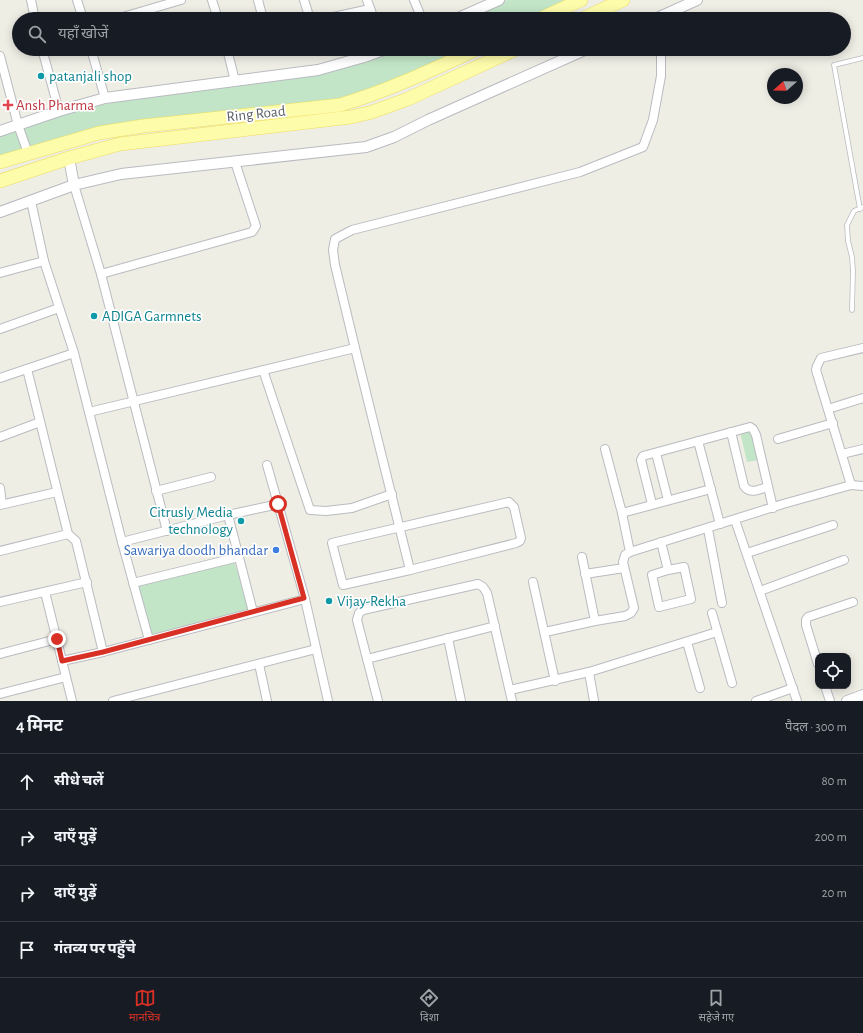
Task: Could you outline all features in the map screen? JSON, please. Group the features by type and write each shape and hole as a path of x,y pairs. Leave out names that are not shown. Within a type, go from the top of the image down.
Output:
{"main road":[{"path":"555,12 581,0"},
{"path":"597,12 623,0"},
{"name":"Ring Road","path":"0,162 93,134 143,126 340,105 368,97 413,79 462,56"},
{"name":"Ring Road","path":"0,181 69,158 120,144 351,117 372,112 408,98 501,56"}],"street":[{"path":"31,0 34,12"},
{"path":"77,0 81,12"},
{"path":"140,12 181,0"},
{"path":"212,0 216,12"},
{"path":"258,0 261,12"},
{"path":"304,0 308,12"},
{"path":"367,0 371,12"},
{"path":"414,0 419,12"},
{"path":"472,12 499,0"},
{"path":"672,12 697,0"},
{"path":"356,12 370,9"},
{"path":"0,56 18,125 28,153"},
{"path":"44,56 59,111"},
{"path":"93,56 105,98"},
{"path":"229,56 235,81"},
{"path":"0,130 105,98 318,70 366,56"},
{"path":"0,212 74,185 121,174 366,147 394,137 428,120 571,56"},
{"path":"410,570 335,265 333,250 335,239 352,230 580,172 643,148 653,120 661,76 661,56"},
{"path":"69,158 74,185 100,274 167,531"},
{"path":"100,274 252,232 256,226 235,162"},
{"path":"31,201 44,261 74,353 122,542 149,640"},
{"path":"0,273 44,261"},
{"path":"0,329 59,308"},
{"path":"89,412 356,348"},
{"path":"851,485 816,370 822,358 863,348"},
{"path":"0,378 74,353"},
{"path":"27,369 68,534 76,541 103,652"},
{"path":"263,370 310,510 326,511 352,508 392,494"},
{"path":"828,409 863,398"},
{"path":"0,437 40,422"},
{"path":"778,439 833,423"},
{"path":"652,504 641,460 643,456 750,427 753,429 773,508"},
{"path":"731,432 746,490 750,492 768,487"},
{"path":"698,441 720,524"},
{"path":"605,449 622,513 630,552"},
{"path":"842,454 863,449"},
{"path":"656,453 668,500"},
{"path":"267,464 304,598 328,701"},
{"path":"156,491 211,477"},
{"path":"545,632 625,616 633,611 634,608 623,562 624,557 630,552 851,485 863,486"},
{"path":"0,488 1,504 57,492"},
{"path":"622,513 711,489"},
{"path":"509,502 514,507 521,538 520,541 410,570 343,585 332,543 400,526 509,502"},
{"path":"122,542 278,504"},
{"path":"228,515 253,612"},
{"path":"736,520 797,701"},
{"path":"747,554 833,525"},
{"path":"708,529 722,603"},
{"path":"0,551 68,534"},
{"path":"661,542 668,570"},
{"path":"133,583 239,557"},
{"path":"582,557 595,621"},
{"path":"760,592 844,560"},
{"path":"684,567 692,599 659,607 652,575 668,570 684,567"},
{"path":"585,574 624,568"},
{"path":"0,602 87,582"},
{"path":"533,582 555,681"},
{"path":"378,701 358,620 359,613 363,610 478,584 483,587 487,593 512,701"},
{"path":"45,592 72,701"},
{"path":"62,661 103,652 304,598"},
{"path":"815,654 806,625 808,617 853,602"},
{"path":"712,613 732,683"},
{"path":"367,659 494,626"},
{"path":"510,690 555,681 589,672 717,632"},
{"path":"448,638 461,701"},
{"path":"0,654 57,639"},
{"path":"688,642 700,688"},
{"path":"114,701 316,649"},
{"path":"259,664 267,701"},
{"path":"589,672 594,701"},
{"path":"1,697 66,677"},
{"path":"756,701 793,688"},
{"path":"826,689 830,701"},
{"path":"847,701 863,695"}],"lane":[{"path":"852,310 853,271 847,225 854,211 861,208 834,65 863,58"}],"green space":[{"path":"507,0 577,0 550,12 480,12"},
{"path":"379,56 450,56 340,105 87,136 0,163 0,127 158,93 368,61"},
{"path":"752,430 759,460 747,462 740,432"},
{"path":"232,556 252,614 152,637 137,583"}],"place":[{"name":"patanjali shop","path":"41,76"},
{"name":"Ansh Pharma","path":"8,105"},
{"name":"ADIGA Garmnets","path":"94,316"},
{"name":"Citrusly Media technology","path":"241,521"},
{"name":"Sawariya doodh bhandar","path":"276,550"},
{"name":"Vijay-Rekha","path":"329,601"}],"route":[{"path":"57,639 62,661 103,652 304,598 278,504"}]}
